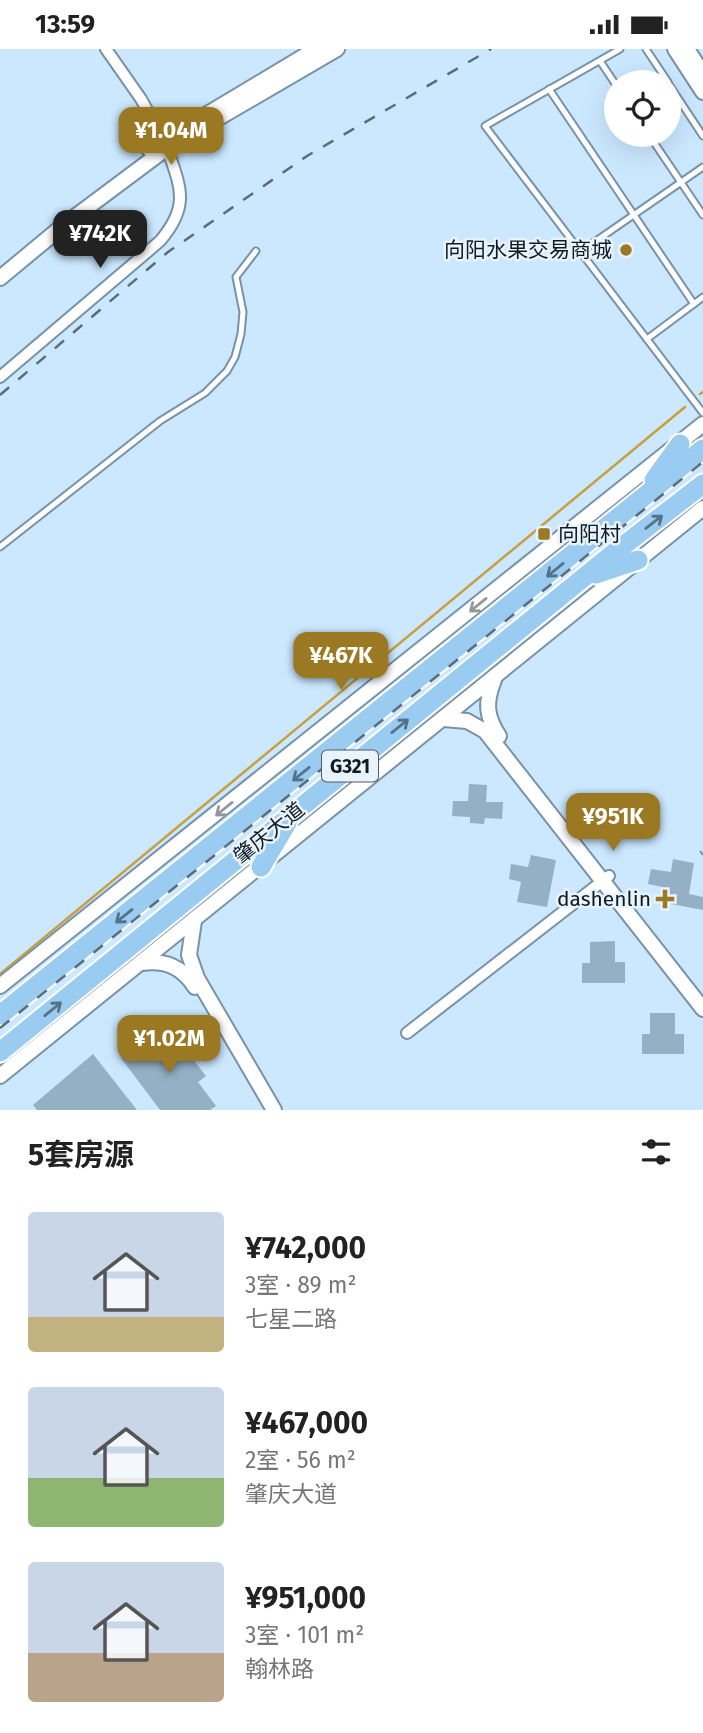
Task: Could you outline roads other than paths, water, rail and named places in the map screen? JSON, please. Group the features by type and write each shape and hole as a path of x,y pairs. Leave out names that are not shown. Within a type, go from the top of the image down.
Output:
{"highway":[{"path":"637,503 680,444"},
{"name":"肇庆大道","path":"0,1015 703,449"},
{"name":"肇庆大道","path":"0,1052 582,579 703,484"},
{"path":"582,579 638,560"},
{"path":"261,867 294,812"}],"street":[{"path":"0,377 160,241 177,218 181,195 165,144 141,99 106,49"},
{"path":"0,266 57,219 165,144 316,49"},
{"path":"0,278 165,144 337,49"},
{"path":"675,49 703,92"},
{"path":"687,49 703,73"},
{"path":"0,986 703,424"},
{"path":"0,1076 703,509"},
{"path":"495,679 487,707 490,730 703,1009"},
{"path":"444,719 467,721 490,730"},
{"path":"606,879 703,997"},
{"path":"407,1033 606,879"},
{"path":"194,921 189,955 197,978 274,1110"},
{"path":"141,963 168,963 184,972 265,1110"}],"lane":[{"path":"620,49 485,126 703,414"},
{"path":"646,49 660,70"},
{"path":"600,61 606,70"},
{"path":"549,89 694,304"},
{"path":"681,103 703,136"},
{"path":"657,147 703,215"},
{"path":"580,252 703,167"},
{"path":"0,547 160,421 205,393 227,371 235,357 241,334 243,312 236,277 256,251"},
{"path":"647,339 703,297"}],"waterway":[{"path":"0,974 685,407"}],"railway":[{"path":"0,395 168,252 307,156 491,49"},
{"path":"0,1028 703,462"}],"place":[{"name":"向阳水果交易商城","path":"626,250"},
{"name":"向阳村","path":"544,534"},
{"name":"dashenlin","path":"665,899"}]}
